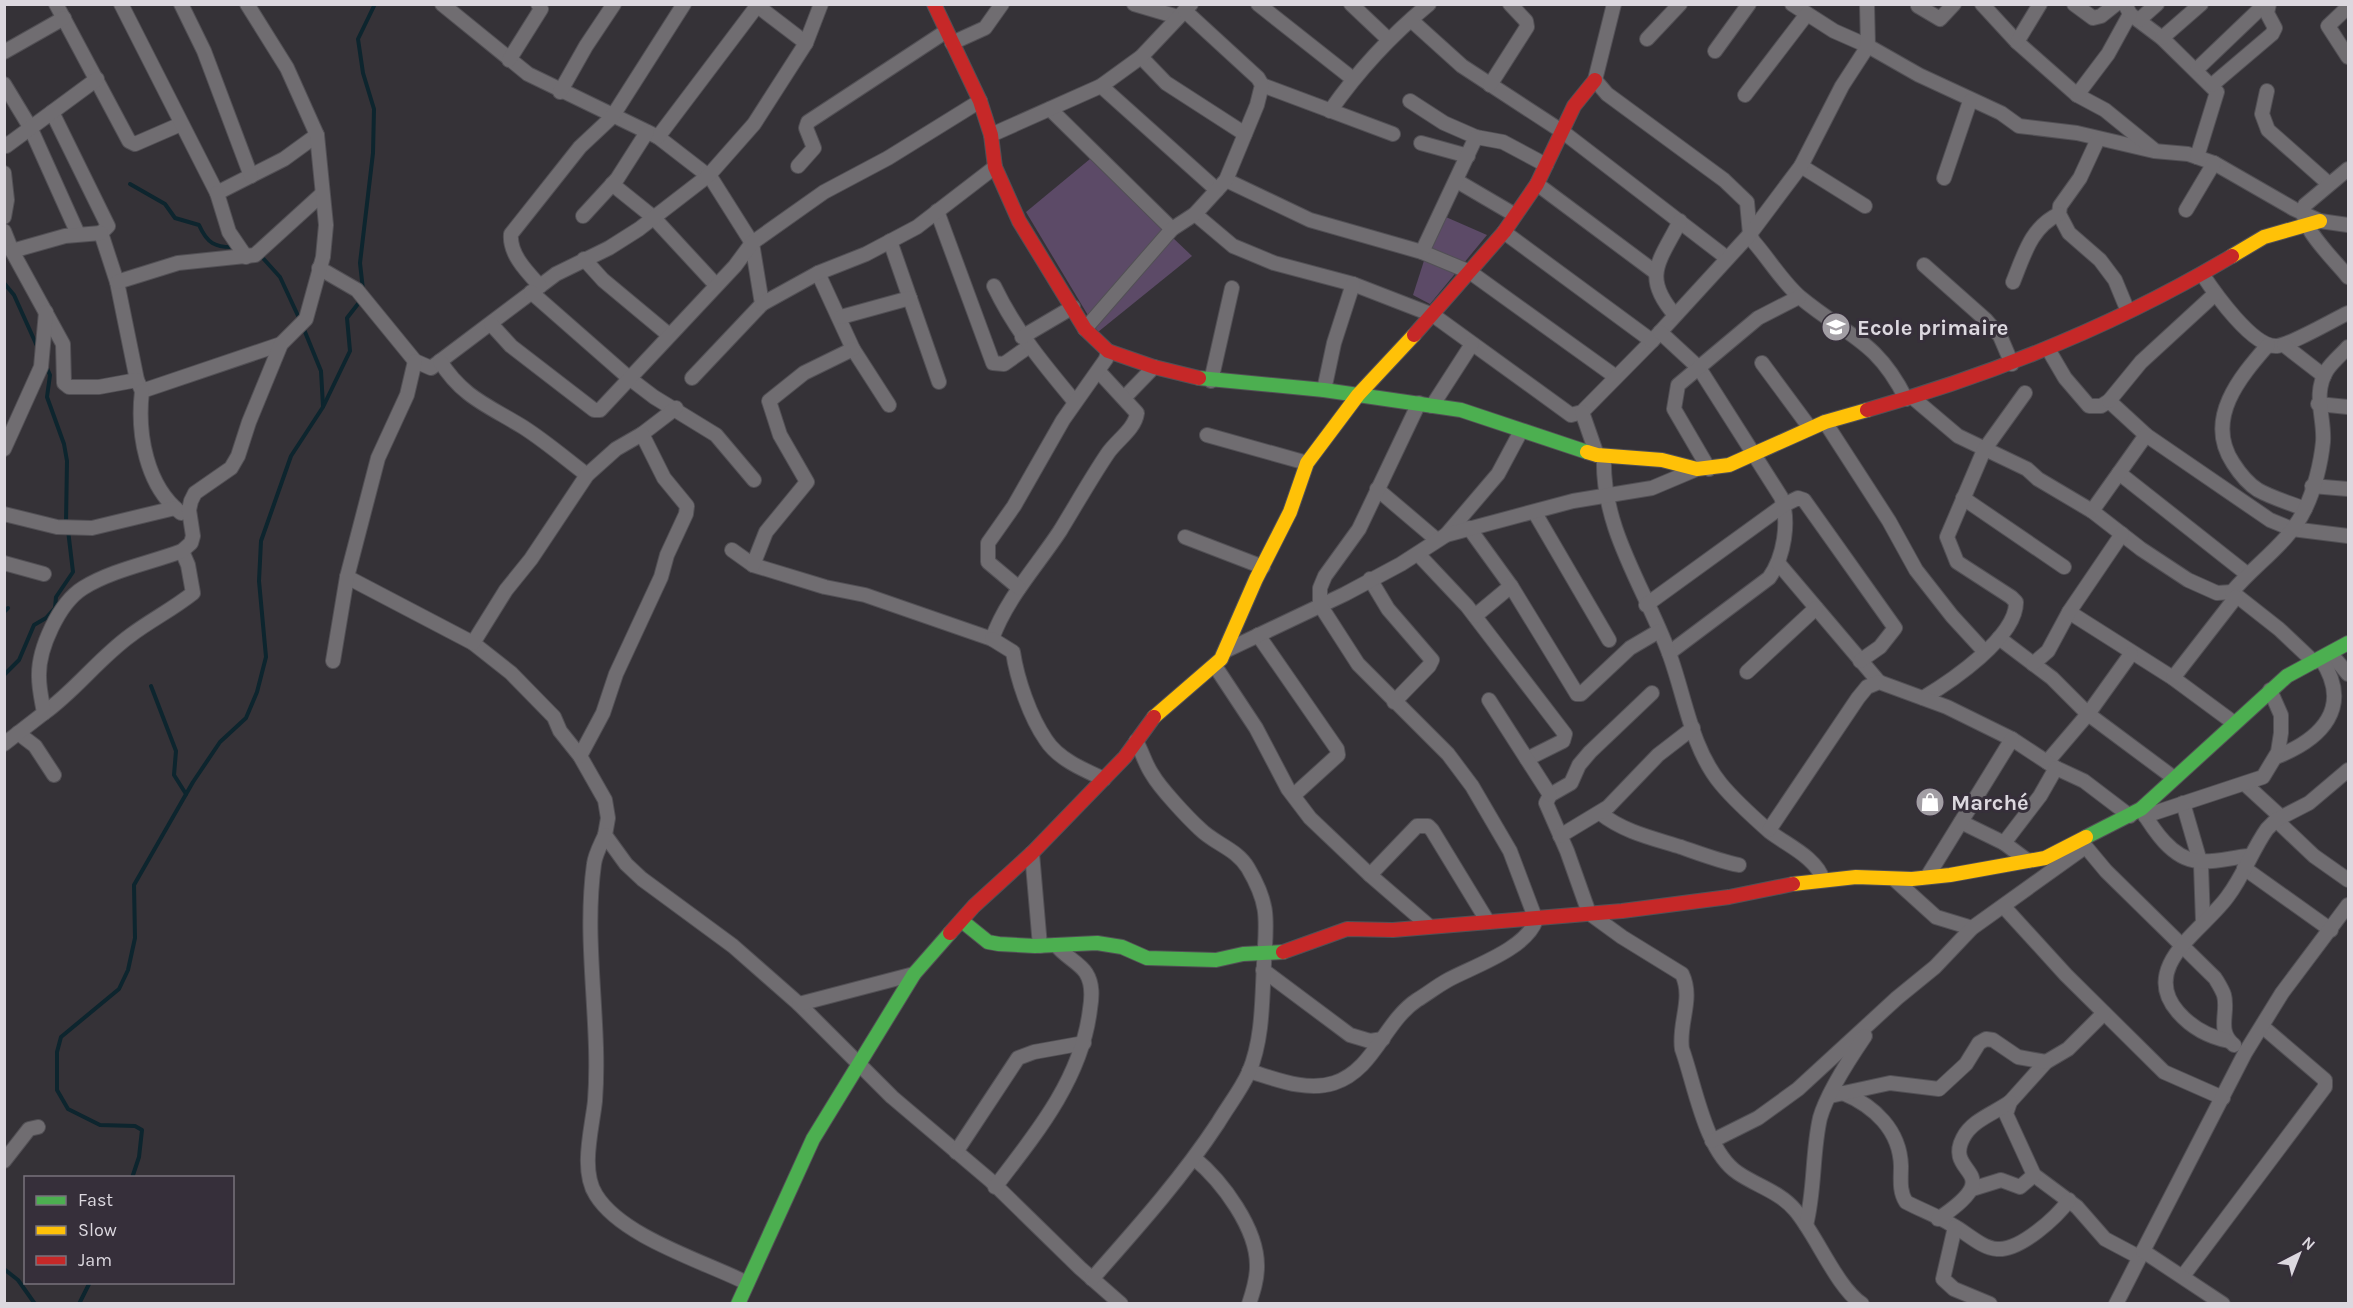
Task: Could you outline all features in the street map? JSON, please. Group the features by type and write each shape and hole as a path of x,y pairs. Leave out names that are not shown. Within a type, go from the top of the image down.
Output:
{"street":[{"path":"56,4 132,144 181,124"},
{"path":"121,4 217,193 229,232 246,257"},
{"path":"181,4 204,51 251,176"},
{"path":"44,713 39,675 41,660 54,623 67,603 82,589 106,577 182,551 191,543 193,536 189,510 195,494 231,468 238,456 249,422 281,344 306,319 319,279 326,225 317,135 286,68 247,4"},
{"path":"442,4 528,74 560,92 652,135 711,178 752,243 762,304"},
{"path":"509,60 541,9 538,4"},
{"path":"560,92 586,46 615,4"},
{"path":"684,4 612,117 580,147 511,234 510,244 536,289 630,378 654,397 676,408 716,435 754,480"},
{"path":"319,268 357,290 414,361 431,368 536,289 584,259 609,248 704,179 744,137 806,43 821,4"},
{"path":"934,4 948,38 980,101 991,135 995,168 1032,245 1085,329 1108,351 1154,367 1211,381 1324,390 1461,410 1601,456 1662,460 1703,469"},
{"path":"798,166 814,148 806,128 808,122 948,38 984,28 1002,4"},
{"path":"1134,4 1184,11 1262,85 1393,134"},
{"path":"1258,4 1353,79"},
{"path":"1351,4 1389,40"},
{"path":"1490,85 1528,24 1510,4"},
{"path":"738,1304 803,1161 857,1064 914,974 983,897 1032,853 1104,779 1137,741 1149,721 1215,666 1225,651 1290,512 1307,463 1358,395 1433,315 1504,232 1536,184 1574,106 1595,80 1614,4"},
{"path":"1647,39 1680,4"},
{"path":"1715,51 1749,4"},
{"path":"1792,4 1834,31 1868,46 1970,101 2001,113 2019,126 2077,133 2154,151 2197,157 2214,163 2304,219 2349,277"},
{"path":"1195,214 1233,246 1274,263 1353,284 1433,315 1571,416 1582,412 1616,378 1750,234 1778,200 1801,166 1842,86 1868,46 1867,4"},
{"path":"1918,6 1940,19 1954,4"},
{"path":"1982,4 2017,42 2077,95 2104,110 2154,151"},
{"path":"2017,42 2040,4"},
{"path":"2073,4 2093,18 2101,16 2116,4"},
{"path":"2077,95 2108,54 2132,13 2157,4"},
{"path":"2162,38 2201,4"},
{"path":"2197,69 2267,4"},
{"path":"2212,86 2272,34 2275,28 2267,13 2267,4"},
{"path":"1330,111 1353,79 1389,40 1428,5"},
{"path":"583,216 763,7 806,43"},
{"path":"2349,7 2328,26 2349,57"},
{"path":"991,135 1101,86 1141,57 1184,11"},
{"path":"2132,13 2197,69 2218,95 2197,157"},
{"path":"1745,95 1807,14"},
{"path":"4,52 64,18"},
{"path":"1411,20 1462,66 1563,132 1727,258"},
{"path":"1141,57 1166,83 1245,134"},
{"path":"5,145 97,80"},
{"path":"1595,80 1607,94 1724,180 1747,202 1750,234 1799,297 1871,349 1909,398 1958,436 2027,469 2038,479 2092,511 2203,588 2217,593 2234,594 2279,629 2349,674"},
{"path":"4,84 30,127 78,234"},
{"path":"1085,329 1172,230 1195,214 1221,185 1245,134 1262,85"},
{"path":"1101,86 1221,185 1310,220 1422,252 1470,272 1616,378"},
{"path":"2267,91 2262,114 2268,130 2329,184"},
{"path":"491,324 532,363 597,411 715,284 735,266 752,243 824,192 888,158 980,101"},
{"path":"1410,101 1444,123 1476,137 1503,142 1546,165"},
{"path":"1944,178 1970,101"},
{"path":"1050,109 1172,230"},
{"path":"12,251 78,234 101,233 109,227 52,112"},
{"path":"217,193 284,159 317,135"},
{"path":"1422,252 1476,137"},
{"path":"2098,139 2080,178 2060,206 2060,214 2069,233 2100,260 2115,280 2127,309"},
{"path":"1421,143 1468,156"},
{"path":"2186,210 2214,163"},
{"path":"1801,166 1865,206"},
{"path":"692,378 762,304 818,273 866,254 917,226 995,168"},
{"path":"2304,219 2305,205 2349,169"},
{"path":"4,173 7,188 4,217"},
{"path":"1457,181 1515,215"},
{"path":"612,184 653,217 715,284"},
{"path":"1536,184 1656,272"},
{"path":"117,282 178,263 255,255 322,194"},
{"path":"937,211 993,363 1004,364 1025,342 1072,307"},
{"path":"2013,282 2030,240 2038,228 2060,214"},
{"path":"1441,537 1573,501 1652,488 1703,469 1729,465 1810,428 2012,364 2048,349 2202,274 2264,237 2304,219 2349,225"},
{"path":"1675,315 1656,290 1656,272 1680,221"},
{"path":"4,231 12,251 63,344 63,380 69,387 140,386 281,344"},
{"path":"1504,232 1699,368 1784,505 1785,528 1779,564 1769,578 1751,594 1669,653"},
{"path":"101,233 117,282 140,386 144,449 162,494 189,519"},
{"path":"890,241 939,382"},
{"path":"584,259 603,280 669,335"},
{"path":"1924,266 1986,320 2000,336 2012,364"},
{"path":"818,273 841,317 853,349 889,405"},
{"path":"2202,274 2215,294 2255,337 2268,345 2284,345 2349,313"},
{"path":"1324,390 1334,343 1353,284"},
{"path":"994,286 1025,342 1075,402"},
{"path":"1211,381 1232,288"},
{"path":"2048,349 2065,378 2089,406 2101,406 2109,400 2141,362 2215,294"},
{"path":"1703,469 1674,409 1678,385 1758,318 1799,297"},
{"path":"841,317 910,298"},
{"path":"4,448 41,367 46,311"},
{"path":"1472,344 1425,405 1377,489 1359,529 1325,576 1320,588 1320,605 1358,664 1448,754 1472,786 1510,851 1536,920"},
{"path":"2268,345 2232,391 2225,412 2223,438 2226,453 2243,478 2259,490 2305,509"},
{"path":"2284,345 2324,376"},
{"path":"2173,678 2247,574 2274,551 2305,509 2323,444 2318,404 2324,376 2349,346"},
{"path":"753,565 766,532 807,482 780,435 769,401 804,373 853,349"},
{"path":"1019,588 988,562 988,543 1003,525 1075,402 1097,374 1108,351"},
{"path":"333,661 347,577 378,458 406,395 414,361"},
{"path":"440,361 452,380 469,395 524,428 587,475"},
{"path":"1762,363 1810,428"},
{"path":"1124,398 1154,367"},
{"path":"992,639 1019,588 1059,531 1111,449 1136,420 1137,413 1097,374"},
{"path":"1923,698 1949,683 1999,638 2016,608 2016,602 1957,562 1947,537 1984,450 2025,393"},
{"path":"2109,400 2146,435 2270,520 2292,529 2349,536"},
{"path":"2318,404 2349,407"},
{"path":"473,643 506,590 531,559 587,475 615,449 642,434 676,408"},
{"path":"1582,412 1601,456 1606,496 1646,604 1669,653 1702,754 1719,782 1769,830 1815,865 1823,880"},
{"path":"1825,423 1889,521 1916,570 1984,652"},
{"path":"1225,651 1418,554 1441,537 1498,474 1521,431"},
{"path":"580,756 603,713 616,674 661,577 667,555 686,514 687,506 664,478 642,434"},
{"path":"1207,435 1307,463"},
{"path":"2092,511 2146,435"},
{"path":"2119,473 2247,574"},
{"path":"2312,486 2349,489"},
{"path":"1377,489 1441,537"},
{"path":"1646,604 1797,498 1804,500 1894,628 1880,647 1860,661"},
{"path":"1963,498 2064,567"},
{"path":"4,514 57,527 92,528 175,508"},
{"path":"1535,513 1609,640"},
{"path":"1469,528 1511,586 1577,694 1581,694 1588,688 1630,648 1659,631"},
{"path":"2033,664 2048,651 2069,612 2122,534"},
{"path":"1185,537 1263,567"},
{"path":"732,550 753,565 825,588 865,595 992,639 1013,652 1022,689 1046,741 1080,768 1104,779"},
{"path":"4,744 68,696 131,635 170,612 193,593 188,565 182,551"},
{"path":"1418,554 1475,616 1565,734 1563,741 1527,759"},
{"path":"4,563 44,574"},
{"path":"1779,564 1879,681 1923,698 2012,739 2051,765 2139,813 2168,845 2186,858 2200,861 2246,862 2331,930"},
{"path":"347,577 473,643 511,673 554,717 560,731 580,756 605,800 608,818 606,835 594,862 592,881 591,980 596,1081 588,1178 597,1196 632,1230 747,1283"},
{"path":"1370,579 1388,609 1432,660 1429,666 1394,702"},
{"path":"1475,616 1511,586"},
{"path":"1748,672 1816,608"},
{"path":"2069,612 2131,654 2173,678 2234,723"},
{"path":"1258,635 1337,749 1338,755 1294,795"},
{"path":"1999,638 2052,678 2088,714 2174,778"},
{"path":"962,921 988,942 1016,946 1109,945 1122,947 1147,958 1216,960 1264,952 1279,954 1347,929 1393,930 1536,920 1729,897 1764,888 1823,880 1856,877 1894,879 1928,877 2045,858 2083,844 2139,813 2270,690 2288,676 2349,643"},
{"path":"2004,843 2040,796 2051,765 2131,654"},
{"path":"2276,757 2308,740 2332,713 2335,689 2322,658"},
{"path":"1215,666 1256,728 1294,795 1310,818 1370,875 1429,926"},
{"path":"1769,830 1858,698 1867,687 1879,681"},
{"path":"2139,813 2183,803 2263,777 2276,757 2281,733 2281,716 2270,690"},
{"path":"1652,693 1590,752 1579,765 1571,783 1550,795 1546,803 1589,913 1622,937 1682,974 1687,985 1688,997 1680,1034 1682,1049 1712,1141 1736,1172 1781,1198 1806,1225 1847,1288 1862,1304"},
{"path":"1490,700 1550,795"},
{"path":"1560,836 1600,813 1658,755 1693,728"},
{"path":"18,733 35,746 54,775"},
{"path":"1928,877 2012,739"},
{"path":"1092,1279 1194,1158 1249,1071 1258,1038 1267,909 1248,867 1238,854 1209,837 1198,827 1152,774 1137,741"},
{"path":"2245,1053 2229,1041 2193,1026 2169,1001 2164,988 2166,981 2182,943 2228,896 2246,862 2279,818 2309,803 2349,770"},
{"path":"2246,784 2314,856 2349,880"},
{"path":"2183,803 2200,861 2204,896 2203,922"},
{"path":"1600,813 1614,824 1644,836 1718,861 1740,865"},
{"path":"1961,822 2004,843 2028,861"},
{"path":"1370,875 1417,826 1428,826 1488,922"},
{"path":"606,835 626,864 642,879 733,946 799,1004 857,1064 995,1187 1121,1304"},
{"path":"1712,1141 1758,1118 1786,1099 1881,1012 1935,967 1972,928 2004,907 2083,844"},
{"path":"2083,844 2121,885 2182,943 2220,986 2225,996 2223,1028 2229,1041"},
{"path":"1032,853 1040,946"},
{"path":"1894,879 1914,900 1936,917 1972,928"},
{"path":"2116,1304 2245,1053 2282,993 2349,905"},
{"path":"2004,907 2104,1013 2164,1072 2223,1098"},
{"path":"1249,1071 1295,1084 1318,1087 1352,1074 1415,1001 1445,981 1498,956 1527,935 1536,920"},
{"path":"995,1187 1052,1110 1084,1043 1092,996 1088,977 1085,971 1069,960 1056,945"},
{"path":"1263,970 1350,1035 1370,1041 1383,1039"},
{"path":"799,1004 914,974"},
{"path":"1806,1225 1811,1206 1815,1145 1821,1116 1836,1095 1855,1050 1881,1012"},
{"path":"1972,1190 1974,1179 1961,1162 1960,1152 1963,1138 1979,1120 2010,1102 2046,1062 2068,1049 2104,1013"},
{"path":"2183,1276 2325,1087 2325,1080 2263,1027"},
{"path":"1836,1095 1890,1083 1928,1090 1939,1089 1966,1064 1979,1044 1986,1039 1993,1040 2018,1057 2046,1062"},
{"path":"956,1152 1018,1058 1034,1052 1084,1043"},
{"path":"1836,1095 1866,1104 1884,1122 1898,1146 1902,1195 1906,1202 1989,1247 1998,1250 2009,1248 2047,1223 2069,1200"},
{"path":"2010,1102 2007,1120 2034,1175 2069,1200 2105,1239 2141,1254 2183,1276 2223,1304"},
{"path":"4,1161 29,1129 38,1127"},
{"path":"1194,1158 1214,1174 1224,1188 1251,1238 1257,1265 1249,1304"},
{"path":"1938,1219 1955,1209 1972,1190 2001,1180 2020,1187 2034,1175"},
{"path":"1955,1227 1943,1279 1954,1289 1990,1304"}],"shaded area":[{"path":"1090,159 1192,256 1098,332 1026,212"},
{"path":"1439,214 1487,235 1430,304 1413,295"}],"waterway":[{"path":"363,290 360,263 373,153 374,109 363,73 358,39 375,4"},
{"path":"130,184 165,204 175,218 199,225 212,243 222,247 235,247"},
{"path":"261,256 280,277 300,320"},
{"path":"4,283 14,295 37,346"},
{"path":"133,1176 139,1157 142,1130 135,1126 100,1125 68,1109 57,1090 57,1052 61,1037 119,989 128,970 135,938 134,885 193,782 220,742 246,718 257,692 266,657 259,581 261,541 291,456 323,407 350,351 347,318 361,300"},
{"path":"303,327 321,371 323,406"},
{"path":"46,366 50,375 47,397 64,444 67,461 66,523"},
{"path":"4,675 19,660 34,625 46,618 55,608 56,597 73,572 68,530"},
{"path":"4,612 8,608"},
{"path":"151,686 176,751 174,775 186,794"},
{"path":"4,1269 18,1280 35,1304"},
{"path":"79,1304 89,1284"}],"traffic: fast":[{"path":"1199,378 1324,390 1461,410 1587,452"},
{"path":"2086,837 2141,809 2287,676 2348,643"},
{"path":"962,921 988,942 999,944 1035,946 1097,943 1122,947 1147,958 1216,960 1243,954 1283,952"},
{"path":"738,1304 813,1139 914,974 950,933"}],"traffic: slow":[{"path":"2232,256 2264,237 2320,221"},
{"path":"1154,717 1221,659 1256,579 1290,512 1307,463 1358,395 1414,335"},
{"path":"1587,452 1597,455 1662,460 1697,469 1729,465 1825,422 1867,410"},
{"path":"1793,884 1856,877 1912,879 1950,875 2045,858 2086,837"}],"traffic: jam":[{"path":"934,4 980,101 991,135 995,167 1019,221 1085,329 1108,351 1154,367 1199,378"},
{"path":"1414,335 1504,232 1537,184 1574,106 1595,80"},
{"path":"1867,410 1962,380 2055,345 2145,304 2232,256"},
{"path":"950,933 974,906 1032,853 1125,757 1154,717"},
{"path":"1283,952 1347,929 1393,930 1622,911 1729,897 1793,884"}],"place":[{"name":"Ecole primaire","path":"1836,327"},
{"name":"Marché","path":"1930,802"}]}
